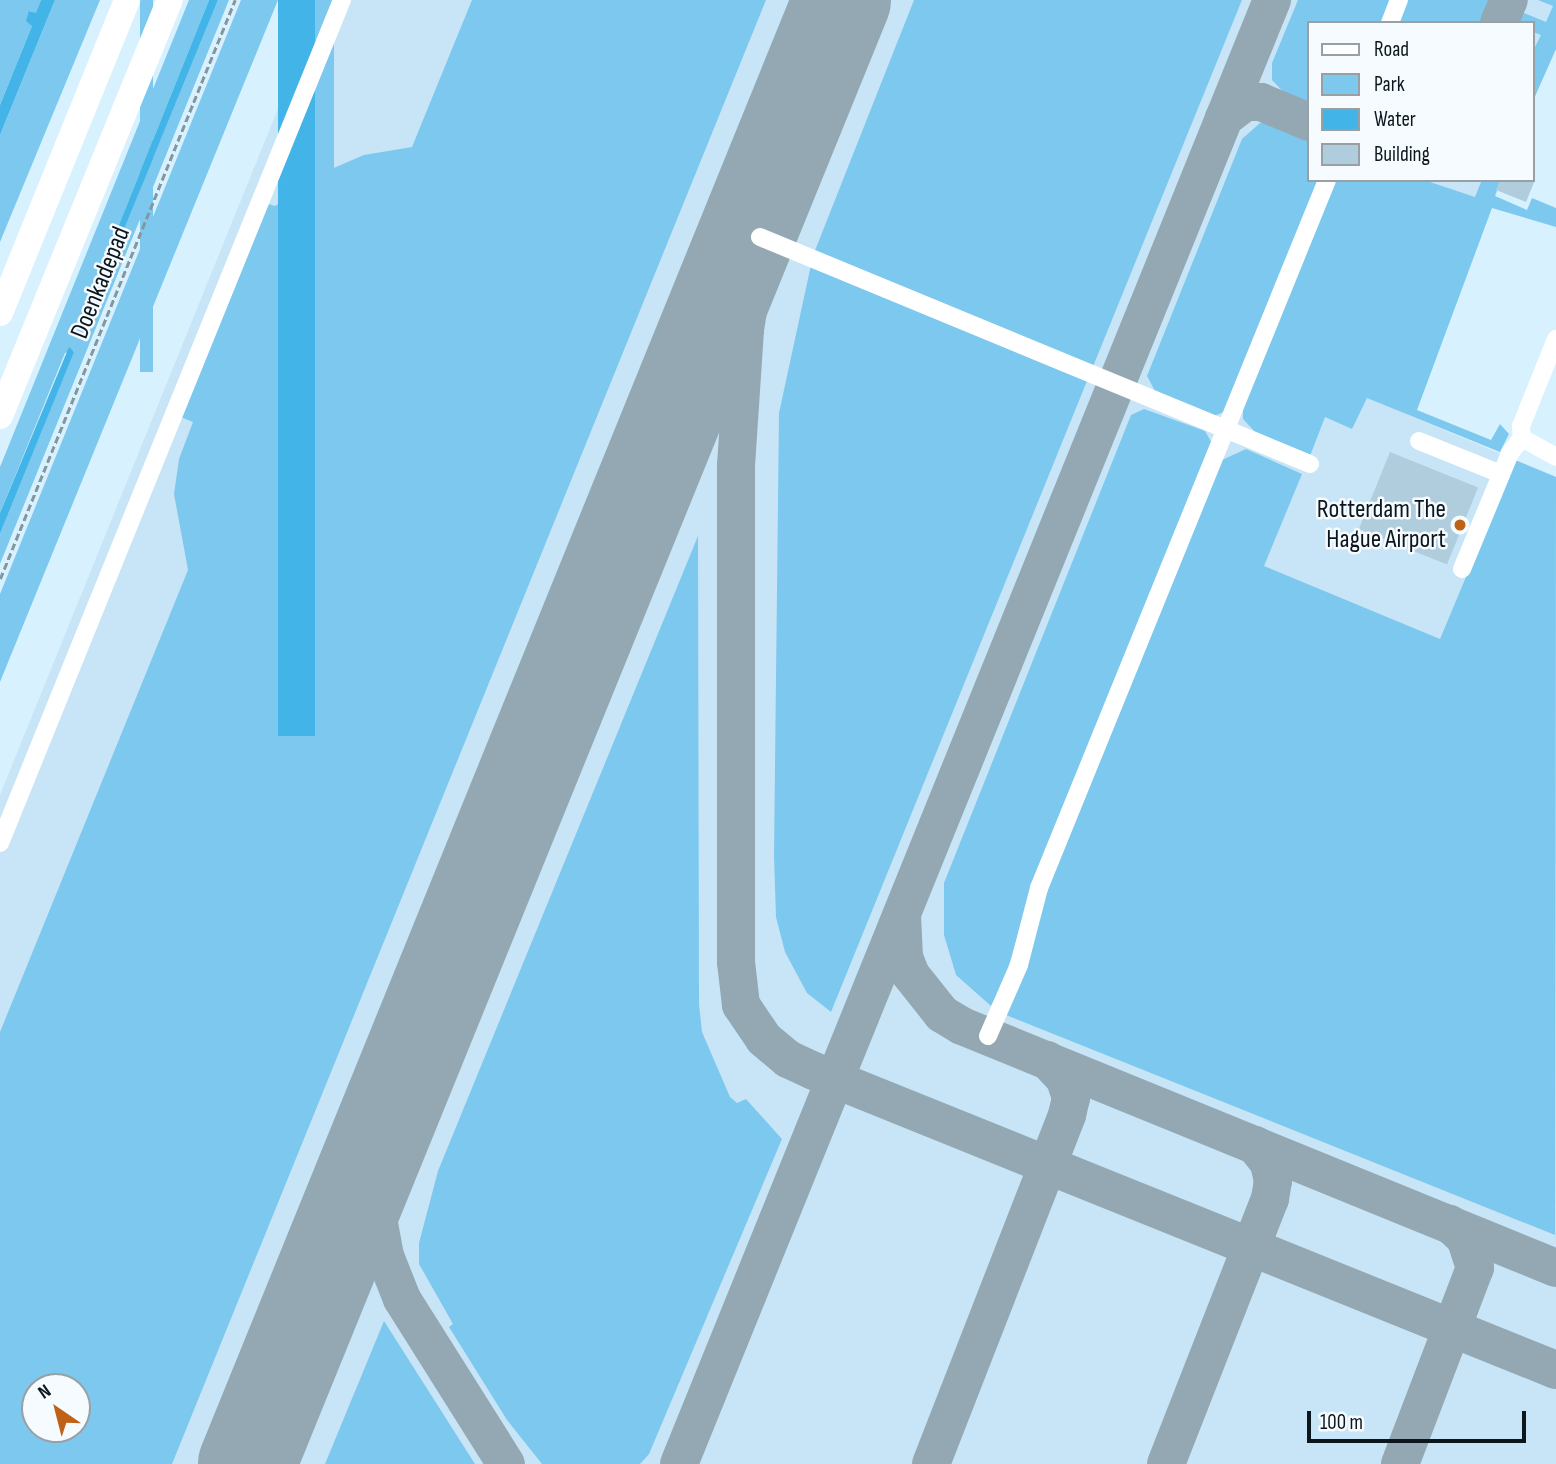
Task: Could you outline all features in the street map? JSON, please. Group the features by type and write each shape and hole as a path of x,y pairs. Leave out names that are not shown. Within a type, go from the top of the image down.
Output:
{"highway":[{"path":"0,313 127,0"},
{"path":"0,416 170,0"}],"street":[{"path":"0,843 342,0"},
{"path":"1391,21 1399,0"},
{"path":"988,1036 1019,965 1039,888 1326,182"},
{"path":"760,237 1226,432 1310,464"},
{"path":"1462,569 1501,474 1522,438 1521,426 1556,340"},
{"path":"1522,438 1556,457"},
{"path":"1419,441 1501,474"}],"path":[{"name":"Doenkadepad","path":"0,579 235,0"}],"shaded area":[{"name":"Rotterdam The Hague Airport","path":"322,0 1556,0 1556,44 1535,96 1535,21 1308,21 1308,182 1501,182 1408,415 1556,477 1556,1464 0,1464 0,795"}],"green space":[{"path":"0,0 41,0 36,14 30,11 32,26 0,105"},
{"path":"55,0 100,0 0,242 0,135"},
{"path":"140,0 153,0 153,372 140,372"},
{"path":"189,0 209,0 80,322 86,321 218,0 229,0 0,564 0,534 74,351 65,353 0,513 0,467"},
{"path":"241,0 278,0 0,682 0,594"},
{"path":"315,0 334,0 334,837 315,837"},
{"path":"472,0 766,0 172,1464 0,1464 0,1032 188,570 174,494 179,459 193,422 176,415 262,202 275,206 329,170 364,155 412,147"},
{"path":"914,0 1242,0 1092,369 814,253"},
{"path":"1298,0 1394,0 1386,21 1308,21 1308,108 1292,101 1272,80 1272,63"},
{"path":"1407,0 1500,0 1492,21 1399,21"},
{"path":"1538,0 1556,0 1556,49 1535,96 1535,47 1541,35 1535,33 1535,21 1509,21 1514,9 1546,22 1553,6"},
{"path":"1275,122 1308,135 1308,182 1318,182 1226,411 1214,416 1155,391 1147,376 1242,139 1260,123"},
{"path":"1334,182 1430,182 1475,197 1481,182 1499,182 1495,196 1527,210 1532,198 1556,208 1556,227 1492,208 1417,410 1491,440 1500,424 1509,434 1500,452 1367,398 1352,429 1325,417 1310,456 1256,433 1243,419 1243,403"},
{"path":"811,265 1087,381 831,1012 807,993 785,952 776,917 774,856 779,413"},
{"path":"1144,409 1205,431 1213,445 1028,900 1004,982 991,1006 956,975 944,935 944,883 1131,415"},
{"path":"1246,449 1302,474 1264,566 1440,639 1515,460 1556,477 1555,1235 1006,1015 1030,933 1222,460"},
{"path":"698,536 699,1004 702,1032 730,1097 737,1103 746,1099 782,1139 649,1454 640,1464 542,1464 507,1420 449,1327 453,1324 419,1264 419,1243 438,1171"},
{"path":"384,1321 475,1464 325,1464"}],"water":[{"path":"41,0 55,0 0,135 0,105 32,26 26,21 29,11 36,13"},
{"path":"209,0 218,0 86,322 80,322"},
{"path":"278,0 315,0 315,736 278,736"},
{"path":"69,347 74,352 0,534 0,513"}],"building":[{"path":"1499,182 1534,182 1526,202 1496,190"},
{"path":"1390,452 1478,488 1447,565 1359,529"}],"taxiway":[{"path":"679,1464 1272,0"},
{"path":"1500,21 1509,0"},
{"path":"1224,118 1245,102 1261,102 1308,122"},
{"path":"785,141 766,197 745,330 736,465 736,962 741,1005 764,1039 788,1059 814,1071 1556,1370"},
{"path":"902,916 904,957 911,975 942,1014 962,1026 1556,1268"},
{"path":"931,1464 1067,1115 1071,1098 1065,1079 1047,1060"},
{"path":"395,1101 379,1160 377,1213 385,1256 402,1299 506,1464"},
{"path":"1166,1464 1270,1199 1273,1181 1269,1163 1255,1145"},
{"path":"1400,1464 1475,1268 1465,1238 1450,1224"}],"runway":[{"path":"247,1464 842,0"}],"place":[{"name":"Rotterdam The Hague Airport","path":"1460,525"}]}
